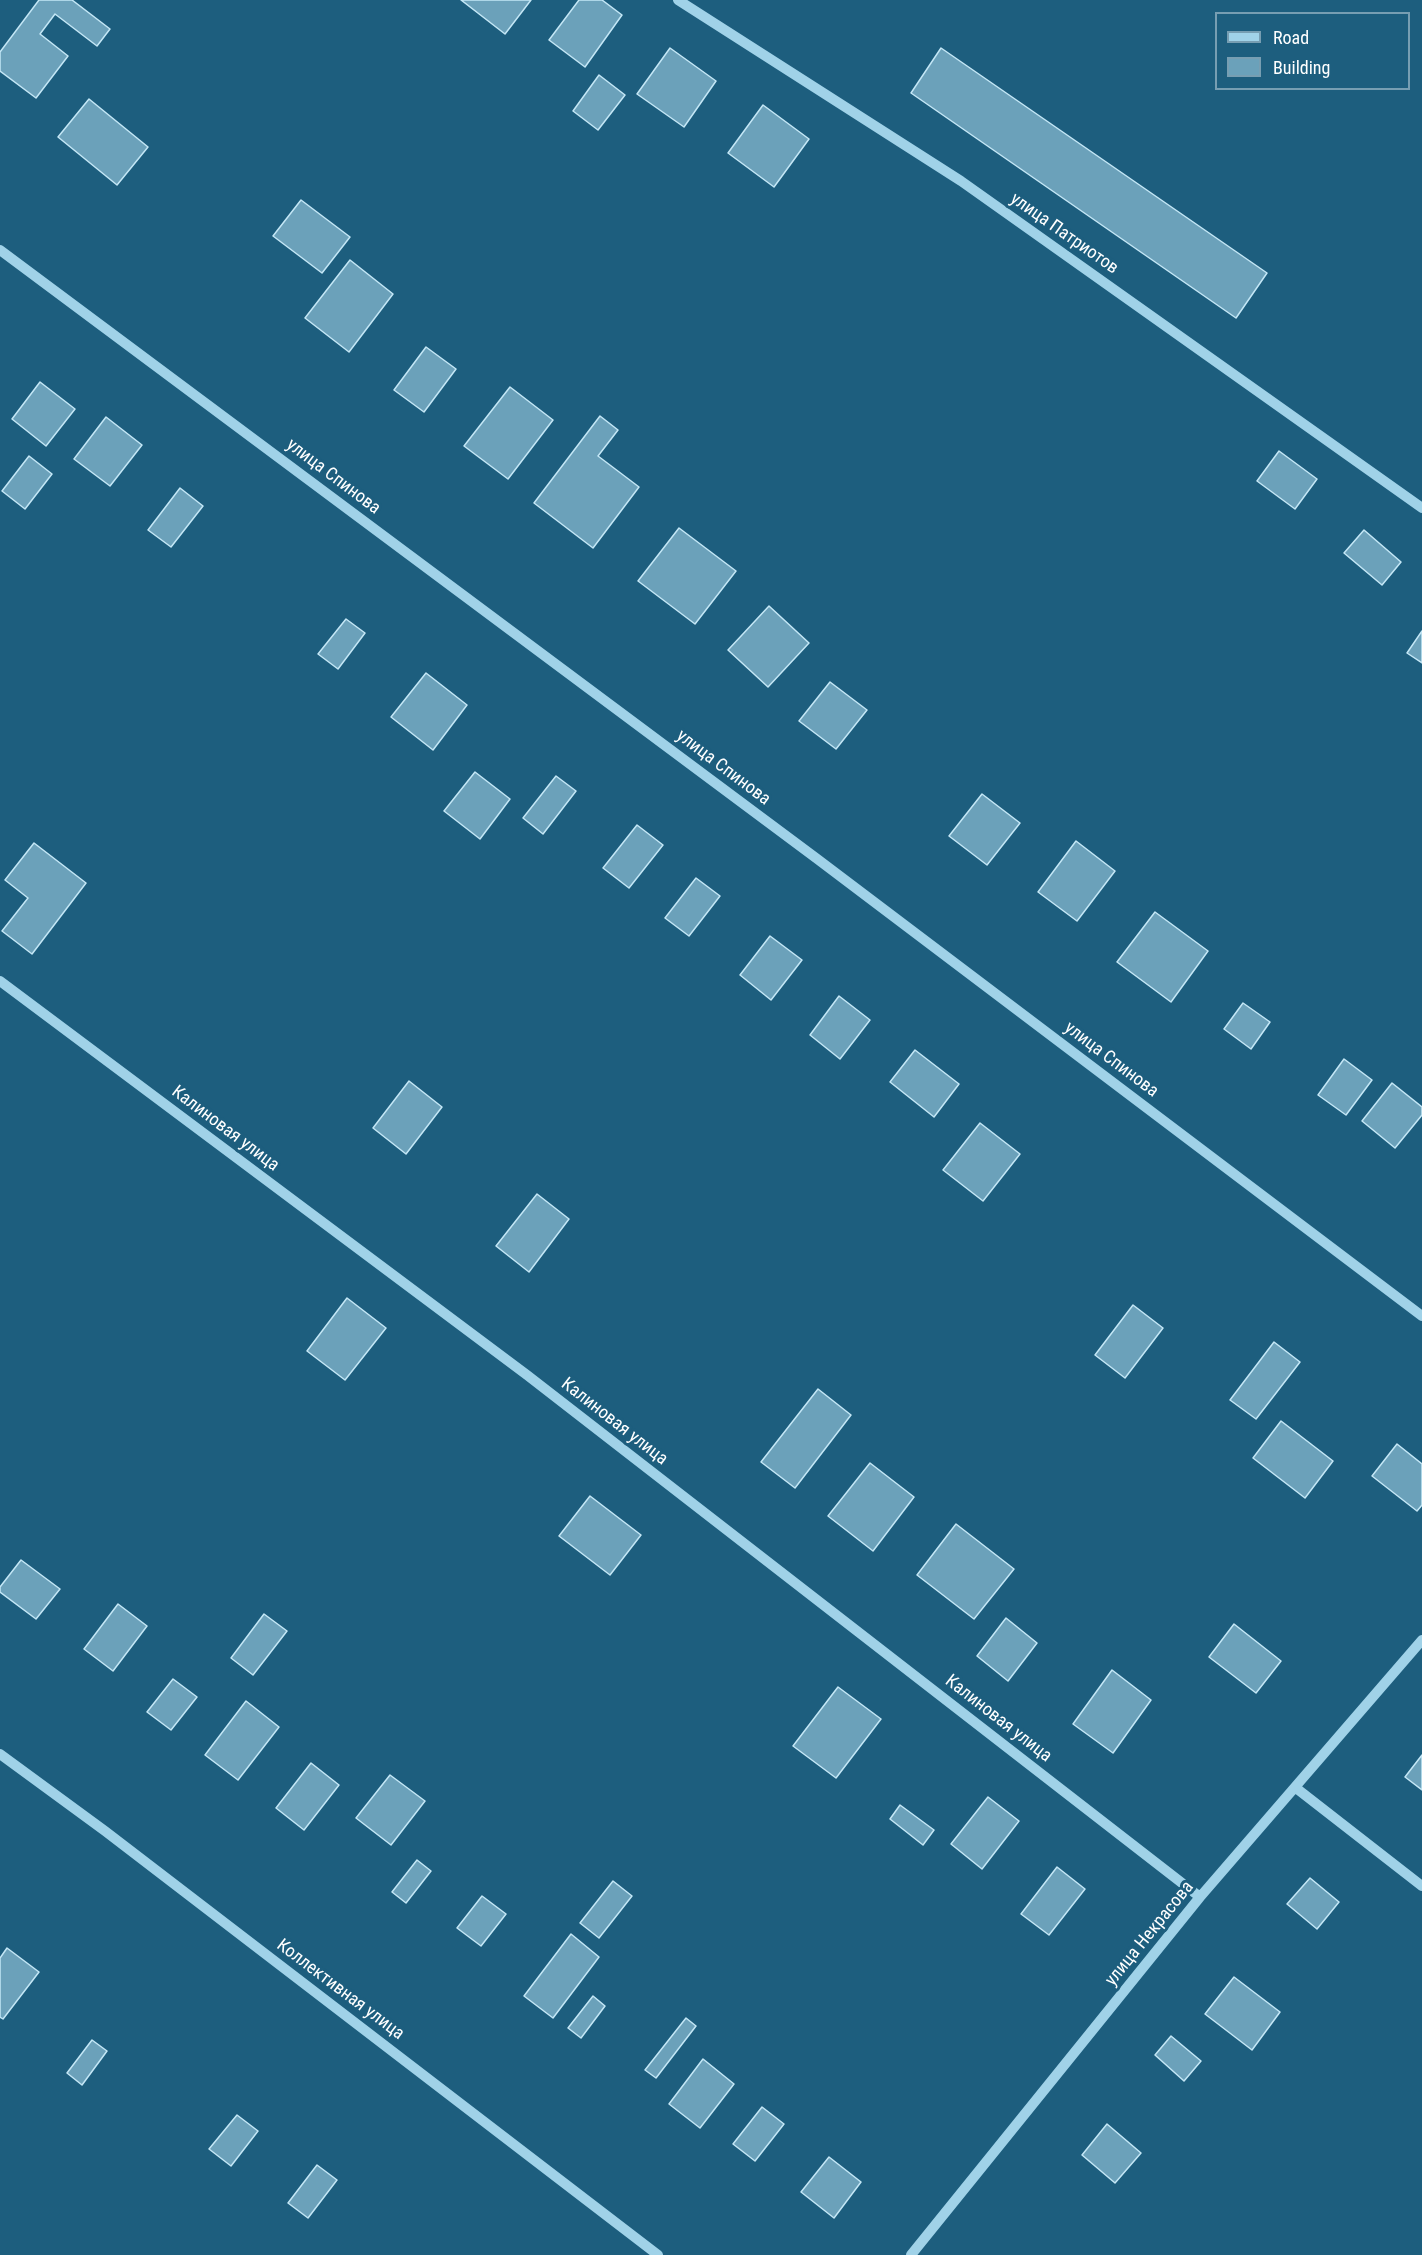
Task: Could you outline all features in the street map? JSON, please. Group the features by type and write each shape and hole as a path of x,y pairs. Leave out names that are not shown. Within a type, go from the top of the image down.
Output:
{"street":[{"name":"улица Патриотов","path":"678,0 961,181 1422,508"},
{"name":"улица Спинова","path":"0,250 826,865 1422,1316"},
{"name":"Калиновая улица","path":"0,981 527,1376 1200,1897"},
{"name":"улица Некрасова","path":"911,2255 1200,1897 1422,1640"},
{"name":"Коллективная улица","path":"0,1754 124,1845 658,2255"},
{"path":"1296,1788 1422,1886"}],"building":[{"path":"39,0 72,0 110,29 97,46 55,14 40,34 68,56 36,98 0,71 0,52"},
{"path":"461,0 531,0 505,34"},
{"path":"579,0 602,0 622,15 585,67 549,40"},
{"path":"670,48 716,81 684,127 637,94"},
{"path":"941,48 1267,273 1236,318 911,93"},
{"path":"599,75 625,95 598,130 573,111"},
{"path":"89,99 148,147 117,185 58,137"},
{"path":"763,105 809,139 774,187 728,153"},
{"path":"301,200 350,237 322,273 273,236"},
{"path":"350,260 393,294 349,352 305,318"},
{"path":"426,347 456,369 424,412 394,390"},
{"path":"40,382 75,409 46,446 12,419"},
{"path":"510,387 553,420 508,479 464,446"},
{"path":"600,416 618,430 598,456 639,487 593,548 534,503"},
{"path":"106,417 142,445 110,486 74,459"},
{"path":"1279,451 1317,479 1295,509 1257,481"},
{"path":"29,456 52,474 25,509 2,491"},
{"path":"180,488 203,506 171,547 148,530"},
{"path":"679,528 736,571 695,624 638,581"},
{"path":"1364,530 1401,562 1382,585 1344,553"},
{"path":"769,606 809,643 768,687 728,650"},
{"path":"346,619 365,633 338,669 318,654"},
{"path":"1422,631 1422,663 1407,653"},
{"path":"426,673 467,705 433,750 391,717"},
{"path":"830,682 867,710 836,749 799,721"},
{"path":"475,772 510,799 480,839 444,811"},
{"path":"556,776 576,791 543,834 523,818"},
{"path":"982,794 1020,823 987,865 949,836"},
{"path":"637,825 663,845 629,888 603,868"},
{"path":"1076,841 1115,871 1077,921 1038,892"},
{"path":"34,843 86,883 32,954 2,931 28,898 5,880"},
{"path":"696,878 720,896 689,936 665,918"},
{"path":"1155,912 1208,951 1171,1002 1117,962"},
{"path":"770,936 802,960 771,1000 740,975"},
{"path":"839,996 870,1020 840,1059 810,1035"},
{"path":"1243,1003 1270,1022 1251,1049 1224,1029"},
{"path":"915,1050 959,1084 934,1117 890,1082"},
{"path":"1344,1059 1372,1080 1346,1115 1318,1095"},
{"path":"409,1081 442,1107 406,1154 373,1128"},
{"path":"1392,1083 1422,1107 1422,1115 1395,1148 1362,1121"},
{"path":"980,1123 1020,1154 983,1201 943,1170"},
{"path":"537,1194 569,1219 529,1272 496,1246"},
{"path":"347,1298 386,1328 345,1380 307,1351"},
{"path":"1133,1305 1163,1328 1125,1378 1095,1355"},
{"path":"1274,1342 1300,1362 1256,1419 1230,1400"},
{"path":"818,1389 851,1415 795,1488 761,1462"},
{"path":"1281,1421 1333,1461 1305,1498 1253,1458"},
{"path":"1397,1444 1422,1464 1422,1505 1417,1511 1372,1476"},
{"path":"870,1463 914,1497 873,1551 828,1516"},
{"path":"590,1496 641,1535 610,1575 559,1536"},
{"path":"956,1524 1014,1569 974,1619 917,1575"},
{"path":"21,1560 60,1589 36,1619 0,1592 0,1587"},
{"path":"118,1604 147,1626 113,1671 84,1649"},
{"path":"264,1614 287,1631 253,1675 231,1658"},
{"path":"1006,1618 1037,1643 1008,1681 977,1656"},
{"path":"1234,1624 1281,1661 1256,1693 1209,1657"},
{"path":"1112,1670 1151,1700 1113,1753 1073,1724"},
{"path":"173,1679 197,1697 171,1730 147,1712"},
{"path":"838,1687 881,1719 836,1778 793,1746"},
{"path":"246,1701 279,1727 238,1780 205,1755"},
{"path":"1422,1755 1422,1790 1405,1777"},
{"path":"311,1763 339,1785 304,1830 276,1808"},
{"path":"390,1775 425,1801 391,1845 356,1818"},
{"path":"988,1797 1019,1821 982,1869 951,1844"},
{"path":"900,1805 934,1830 923,1845 890,1819"},
{"path":"417,1860 431,1871 406,1903 392,1892"},
{"path":"1057,1867 1085,1889 1049,1935 1021,1914"},
{"path":"1310,1878 1339,1902 1317,1929 1287,1904"},
{"path":"613,1881 632,1896 599,1938 580,1923"},
{"path":"482,1896 506,1914 481,1946 457,1928"},
{"path":"571,1934 599,1957 553,2018 524,1996"},
{"path":"7,1948 39,1972 3,2019 0,2017 0,1958"},
{"path":"1234,1977 1280,2012 1252,2050 1205,2014"},
{"path":"593,1996 605,2006 581,2038 568,2028"},
{"path":"686,2018 696,2026 656,2078 645,2070"},
{"path":"1171,2036 1201,2061 1184,2081 1155,2055"},
{"path":"92,2040 107,2051 82,2085 67,2073"},
{"path":"703,2059 734,2084 700,2128 669,2104"},
{"path":"762,2107 784,2124 755,2161 733,2144"},
{"path":"237,2115 258,2131 231,2166 209,2149"},
{"path":"1107,2124 1141,2153 1115,2183 1082,2155"},
{"path":"829,2157 861,2182 834,2218 801,2192"},
{"path":"317,2165 337,2180 308,2218 288,2203"}]}
